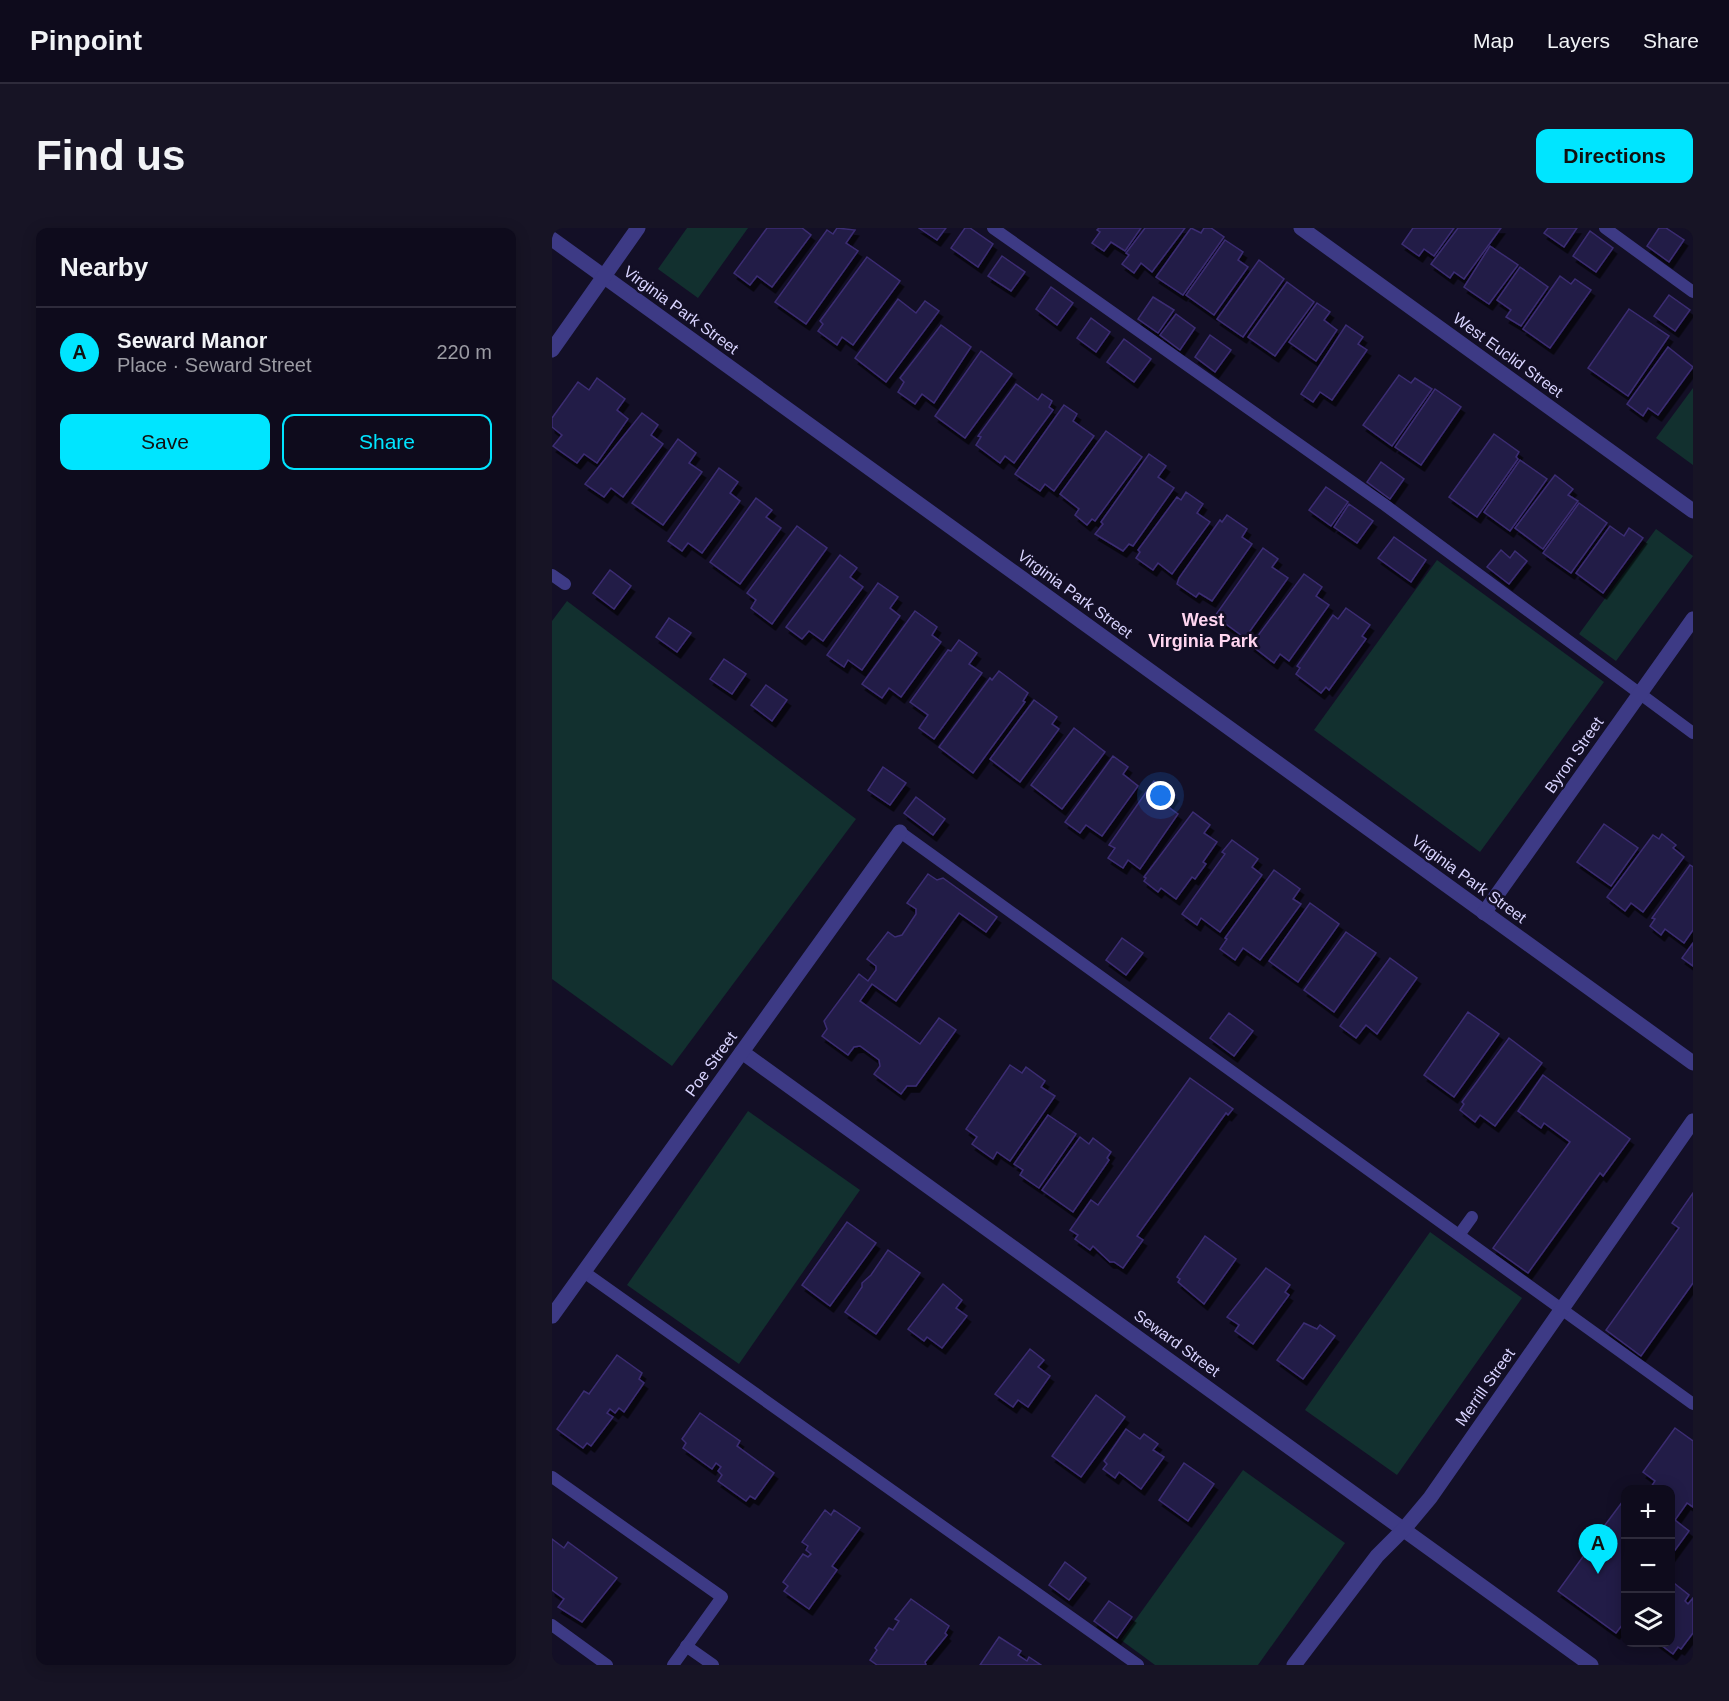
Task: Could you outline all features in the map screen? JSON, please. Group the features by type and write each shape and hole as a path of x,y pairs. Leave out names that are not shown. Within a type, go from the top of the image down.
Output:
{"street":[{"path":"552,350 638,228"},
{"name":"West Euclid Street","path":"1301,228 1693,511"},
{"name":"Virginia Park Street","path":"552,239 1693,1063"},
{"name":"Byron Street","path":"1484,912 1693,619"},
{"name":"Poe Street","path":"552,1316 900,832"},
{"name":"Seward Street","path":"742,1052 1591,1665"},
{"name":"Merrill Street","path":"1294,1665 1377,1556 1430,1498 1693,1121"}],"lane":[{"path":"993,228 1375,498 1693,733"},
{"path":"1605,228 1693,292"},
{"path":"552,575 565,584"},
{"path":"900,832 1693,1404"},
{"path":"1459,1236 1472,1217"},
{"path":"584,1272 1138,1665"},
{"path":"552,1477 722,1598 673,1665"},
{"path":"552,1625 607,1665"},
{"path":"686,1646 713,1665"}],"green space":[{"path":"687,228 748,228 698,298 658,269"},
{"path":"1693,388 1693,465 1656,438"},
{"path":"1656,529 1693,556 1616,661 1579,634"},
{"path":"1437,560 1604,682 1480,852 1314,730"},
{"path":"567,601 856,819 672,1066 552,979 552,621"},
{"path":"748,1111 860,1190 739,1364 627,1285"},
{"path":"1430,1232 1522,1298 1397,1475 1305,1410"},
{"path":"1243,1470 1345,1543 1258,1665 1155,1665 1121,1640"}],"building":[{"path":"767,228 802,228 811,235 772,287 757,276 750,285 734,273"},
{"path":"837,228 855,230 846,243 858,251 806,324 775,302 827,230 833,234"},
{"path":"919,228 946,228 937,240"},
{"path":"965,228 970,228 993,244 978,267 951,248"},
{"path":"1099,228 1141,228 1125,251 1111,242 1104,251 1092,243 1100,232 1097,230"},
{"path":"1145,228 1185,228 1152,272 1141,263 1134,273 1122,264 1129,255 1126,253"},
{"path":"1191,228 1201,233 1204,228 1211,228 1224,237 1183,295 1156,277"},
{"path":"1413,228 1454,228 1434,256 1424,249 1419,256 1402,244"},
{"path":"1458,228 1501,228 1464,279 1454,272 1450,278 1431,264"},
{"path":"1548,228 1577,228 1564,247 1544,233"},
{"path":"1659,228 1666,228 1684,240 1669,262 1647,246"},
{"path":"1590,231 1613,248 1596,272 1573,256"},
{"path":"1225,240 1243,252 1238,260 1248,267 1214,315 1186,295"},
{"path":"1490,246 1518,265 1489,304 1464,287"},
{"path":"1002,256 1025,272 1011,291 988,276"},
{"path":"867,257 900,281 853,345 842,337 837,345 818,331 823,324 820,321"},
{"path":"1259,260 1284,279 1243,337 1217,319"},
{"path":"1520,267 1548,287 1521,326 1506,317 1511,310 1497,300"},
{"path":"1560,276 1571,284 1575,279 1591,290 1550,348 1523,329"},
{"path":"1287,282 1314,302 1275,356 1248,337"},
{"path":"1051,287 1073,303 1057,325 1036,309"},
{"path":"1669,295 1690,310 1675,331 1654,316"},
{"path":"1153,297 1174,310 1158,333 1138,319"},
{"path":"898,299 916,313 925,301 939,311 886,382 855,358"},
{"path":"1317,303 1330,312 1324,320 1337,330 1316,361 1289,342"},
{"path":"1629,309 1669,336 1628,396 1588,368"},
{"path":"1176,314 1195,328 1180,350 1160,335"},
{"path":"1091,318 1110,332 1096,352 1077,338"},
{"path":"941,325 971,347 934,403 922,394 915,404 898,392 904,382 900,378"},
{"path":"1346,325 1363,337 1358,344 1367,350 1332,400 1320,392 1313,402 1301,394"},
{"path":"1210,335 1231,350 1215,372 1195,357"},
{"path":"1124,339 1151,359 1134,382 1107,362"},
{"path":"1668,347 1693,367 1658,415 1648,408 1643,416 1627,404"},
{"path":"981,351 1012,374 965,438 935,416"},
{"path":"1399,375 1411,383 1415,378 1432,389 1392,446 1363,425"},
{"path":"597,378 625,399 617,410 628,419 597,463 584,454 577,463 553,446 562,435 552,427 552,418 578,382 589,390"},
{"path":"1016,384 1038,400 1042,394 1052,401 1049,407 1053,410 1014,463 1005,456 1000,463 976,445 981,437 978,436"},
{"path":"1435,389 1461,407 1421,465 1395,447"},
{"path":"1064,405 1077,414 1073,421 1094,436 1054,491 1045,484 1040,491 1015,474"},
{"path":"642,413 658,425 651,435 663,444 623,497 611,488 604,497 585,484"},
{"path":"1106,431 1142,457 1095,521 1092,519 1087,525 1075,515 1079,509 1060,494"},
{"path":"1494,434 1519,452 1516,457 1518,459 1477,517 1449,497"},
{"path":"678,439 696,453 689,463 702,472 663,525 632,503"},
{"path":"1149,454 1166,466 1158,477 1174,488 1133,546 1129,544 1123,551 1095,534"},
{"path":"1520,460 1547,479 1510,531 1484,512"},
{"path":"1381,462 1404,479 1390,499 1367,482"},
{"path":"719,468 738,482 730,493 740,501 702,553 688,543 682,551 668,541"},
{"path":"1555,475 1573,489 1568,495 1578,501 1543,549 1515,528"},
{"path":"1326,487 1348,502 1331,526 1309,510"},
{"path":"1186,492 1203,504 1197,513 1210,522 1172,574 1158,563 1153,570 1136,558 1140,552 1138,550 1177,497 1181,500"},
{"path":"756,498 772,510 766,517 781,528 740,584 710,562"},
{"path":"1579,503 1607,523 1571,573 1543,553"},
{"path":"1349,504 1373,521 1357,543 1334,527"},
{"path":"1227,515 1247,529 1242,537 1252,544 1212,601 1199,593 1196,597 1177,584 1179,578 1220,520 1222,522"},
{"path":"797,526 827,548 772,624 751,608 756,600 747,593"},
{"path":"1610,526 1624,536 1629,528 1643,538 1603,593 1576,573"},
{"path":"1394,537 1426,560 1411,582 1378,558"},
{"path":"1263,548 1278,559 1272,567 1288,578 1245,638 1215,616"},
{"path":"1501,550 1510,558 1515,551 1527,561 1509,584 1487,567"},
{"path":"840,555 857,568 850,577 863,587 823,641 809,631 802,639 786,627"},
{"path":"610,570 631,586 614,609 593,593"},
{"path":"1304,574 1322,587 1316,596 1329,605 1289,661 1280,654 1274,663 1251,645"},
{"path":"878,583 898,597 890,608 900,616 862,670 848,660 844,667 827,655"},
{"path":"1346,608 1370,625 1362,636 1366,639 1329,690 1326,687 1321,693 1296,674 1300,668 1297,666 1333,615 1338,619"},
{"path":"915,611 937,627 932,635 941,642 901,697 889,688 882,698 862,684"},
{"path":"669,618 691,633 677,652 656,637"},
{"path":"959,640 977,653 969,664 982,673 934,739 919,728 928,715 910,702 948,650 951,651"},
{"path":"724,659 746,674 732,694 710,679"},
{"path":"999,671 1028,693 1023,701 1025,702 973,773 939,747 990,678 992,680"},
{"path":"766,685 787,700 772,721 751,705"},
{"path":"1034,700 1057,717 1052,724 1059,729 1020,782 990,759"},
{"path":"1074,728 1105,752 1062,809 1031,785"},
{"path":"1113,756 1128,767 1123,774 1138,786 1102,836 1086,825 1080,833 1065,822"},
{"path":"883,767 906,783 890,805 868,790"},
{"path":"1154,781 1175,795 1167,806 1178,814 1140,869 1128,860 1123,868 1108,858 1115,848 1109,845"},
{"path":"916,797 945,819 933,835 904,813"},
{"path":"1193,812 1210,825 1204,833 1217,842 1203,862 1206,864 1195,879 1192,877 1176,899 1161,888 1158,892 1144,881 1146,878 1144,877"},
{"path":"1604,824 1638,848 1611,886 1577,862"},
{"path":"1662,834 1676,845 1673,848 1684,857 1643,912 1631,903 1625,911 1607,897 1653,835 1659,839"},
{"path":"1232,840 1258,859 1252,867 1262,875 1220,932 1201,918 1197,925 1182,914 1225,854 1222,852"},
{"path":"1690,865 1693,867 1693,930 1684,943 1665,929 1661,935 1650,926 1655,919 1652,918"},
{"path":"1274,870 1300,889 1293,899 1301,904 1260,960 1243,948 1235,960 1220,949 1227,939 1225,938"},
{"path":"928,874 937,880 943,878 997,917 986,932 959,913 896,1001 872,984 860,1001 920,1044 939,1018 956,1030 916,1086 907,1086 901,1094 874,1074 880,1066 879,1060 860,1046 854,1047 848,1055 822,1036 827,1029 824,1021 859,974 868,981 876,970 876,966 867,959 888,932 895,937 902,935 916,914 916,909 907,903"},
{"path":"1310,903 1339,924 1298,982 1269,961"},
{"path":"1346,932 1376,953 1334,1012 1304,990"},
{"path":"1122,938 1143,953 1126,975 1106,960"},
{"path":"1693,943 1693,966 1682,958"},
{"path":"1390,958 1417,978 1377,1034 1366,1025 1356,1038 1340,1026"},
{"path":"1468,1012 1499,1034 1454,1097 1424,1075"},
{"path":"1229,1013 1253,1031 1234,1056 1210,1038"},
{"path":"1509,1038 1542,1063 1495,1126 1480,1115 1475,1122 1460,1110 1464,1104 1462,1102"},
{"path":"1010,1065 1022,1073 1026,1067 1045,1081 1041,1087 1055,1096 1010,1161 997,1152 993,1159 972,1144 977,1137 966,1129"},
{"path":"1543,1075 1630,1139 1603,1176 1600,1173 1528,1273 1493,1248 1570,1142 1544,1123 1541,1128 1518,1111"},
{"path":"1190,1078 1233,1109 1228,1115 1226,1113 1137,1236 1143,1240 1123,1268 1110,1262 1093,1246 1090,1250 1075,1239 1078,1235 1070,1230 1091,1200 1098,1205"},
{"path":"1048,1115 1076,1134 1039,1188 1020,1175 1023,1170 1014,1164"},
{"path":"1080,1137 1089,1144 1093,1138 1111,1152 1107,1158 1109,1160 1073,1212 1042,1190"},
{"path":"1693,1193 1693,1283 1641,1356 1606,1330 1679,1228 1672,1223"},
{"path":"847,1222 876,1243 830,1306 802,1285"},
{"path":"1205,1236 1236,1259 1204,1304 1178,1282 1180,1279 1177,1277"},
{"path":"888,1250 920,1273 876,1334 845,1312 862,1287 862,1283 871,1275"},
{"path":"1266,1268 1290,1285 1285,1292 1289,1295 1253,1344 1235,1331 1239,1325 1227,1317"},
{"path":"943,1284 962,1300 956,1308 967,1316 942,1348 927,1337 924,1341 908,1329"},
{"path":"1304,1323 1317,1329 1320,1325 1335,1336 1303,1379 1277,1360"},
{"path":"1030,1349 1044,1360 1038,1367 1050,1376 1028,1407 1018,1400 1013,1407 995,1394"},
{"path":"617,1355 642,1373 639,1379 644,1383 624,1412 619,1408 615,1413 610,1409 607,1413 613,1417 591,1446 587,1443 583,1448 557,1429 584,1391 589,1394"},
{"path":"1096,1395 1125,1417 1081,1477 1052,1456"},
{"path":"700,1413 740,1441 737,1446 774,1473 755,1499 750,1496 746,1501 718,1481 722,1475 718,1471 721,1467 716,1463 712,1469 683,1448 686,1443 682,1439"},
{"path":"1675,1428 1693,1441 1693,1507 1687,1503 1675,1520 1675,1485 1652,1485 1655,1481 1643,1472"},
{"path":"1126,1429 1140,1439 1144,1434 1158,1444 1153,1450 1164,1457 1141,1489 1119,1472 1115,1478 1103,1469 1107,1464 1104,1461"},
{"path":"1184,1463 1214,1484 1188,1521 1159,1500"},
{"path":"1621,1504 1621,1626 1616,1633 1558,1591 1590,1547 1603,1556 1615,1539 1602,1529"},
{"path":"825,1510 831,1515 834,1510 860,1528 832,1566 837,1570 809,1609 784,1591 788,1586 783,1582 803,1554 808,1557 811,1554 806,1550 808,1546 802,1542"},
{"path":"1675,1520 1689,1531 1675,1550"},
{"path":"552,1539 564,1548 568,1542 617,1578 582,1622 558,1607 564,1599 552,1590"},
{"path":"1065,1562 1086,1578 1069,1600 1049,1585"},
{"path":"1675,1584 1689,1595 1685,1601 1688,1604 1693,1598 1693,1633 1681,1649 1678,1647 1673,1654 1664,1647 1675,1647"},
{"path":"911,1599 949,1626 945,1633 947,1635 925,1662 926,1665 877,1665 870,1660 877,1650 875,1648 889,1628 893,1630 899,1621 895,1619"},
{"path":"1109,1601 1132,1617 1117,1638 1094,1621"},
{"path":"999,1637 1021,1651 1018,1655 1027,1661 1029,1657 1041,1665 980,1665"}],"place":[{"name":"Seward Manor","path":"1598,1574"}],"district":[{"name":"West Virginia Park","path":"1203,630"}]}
